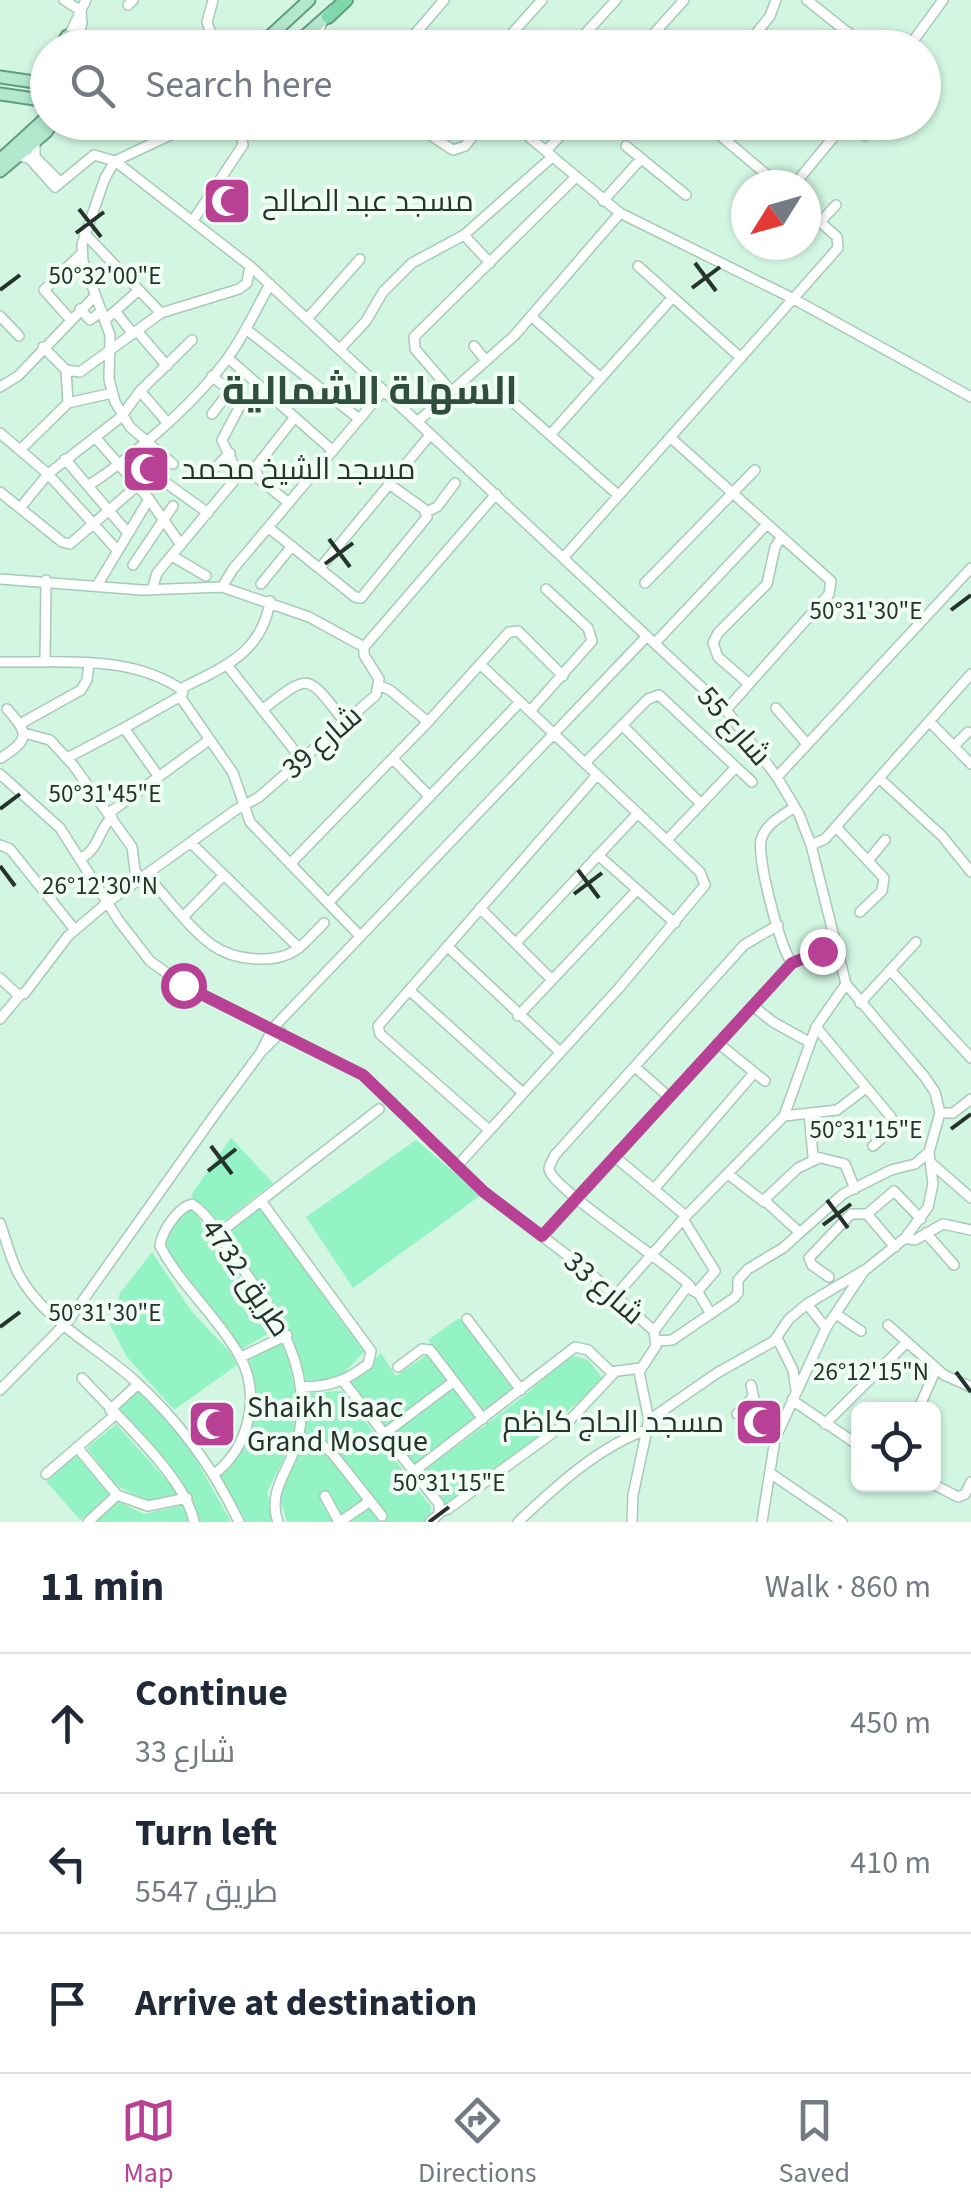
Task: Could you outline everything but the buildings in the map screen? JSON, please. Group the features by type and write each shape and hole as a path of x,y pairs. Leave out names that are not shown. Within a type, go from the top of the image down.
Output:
{"highway":[{"path":"325,20 345,0"}],"main road":[{"path":"278,30 309,0"},
{"path":"313,30 325,20"},
{"path":"0,76 30,82"},
{"path":"0,94 30,98"},
{"path":"0,160 30,132"},
{"path":"0,171 37,140"}],"street":[{"path":"64,0 81,4 72,30"},
{"path":"210,30 213,0"},
{"path":"418,30 444,0"},
{"path":"515,30 542,0"},
{"path":"588,30 616,0"},
{"path":"658,30 684,0"},
{"path":"759,30 776,0"},
{"path":"807,0 845,30"},
{"path":"921,30 943,0"},
{"path":"320,30 325,20"},
{"path":"58,184 94,155 115,160 157,140"},
{"path":"194,219 244,140"},
{"path":"438,140 453,150 470,140"},
{"path":"532,140 620,213 792,298 971,397"},
{"path":"340,349 366,321 383,292 412,262 464,234 559,140"},
{"path":"725,140 761,170"},
{"path":"807,170 832,140"},
{"path":"35,142 35,157 58,184"},
{"path":"626,146 686,195"},
{"path":"18,156 29,158 58,184"},
{"path":"603,201 642,159"},
{"path":"0,492 67,544 169,461 121,417 112,393 110,335 82,253 84,233 115,160"},
{"name":"شارع 55","path":"115,160 194,219 270,284 726,710 778,776 795,806 811,844 846,984 924,1076 935,1092 940,1113"},
{"path":"451,391 414,349 414,337 574,178"},
{"path":"821,221 836,205"},
{"path":"416,422 532,317 620,213"},
{"path":"564,557 838,248 839,240 821,223"},
{"path":"84,233 161,313"},
{"path":"464,234 490,263"},
{"path":"70,319 44,290 82,253"},
{"path":"308,319 360,259"},
{"path":"43,347 66,370 80,372 161,313 234,292 247,283 250,266"},
{"path":"638,266 741,358"},
{"path":"88,486 146,442 212,376 228,358 270,284"},
{"path":"80,309 90,320 103,316 116,311 139,290"},
{"path":"0,387 18,376 95,296"},
{"path":"550,435 673,297"},
{"path":"116,311 167,366"},
{"path":"0,316 19,336"},
{"path":"532,317 601,378"},
{"path":"246,329 359,419"},
{"path":"20,508 48,474 121,417 140,391 192,340"},
{"path":"474,346 486,361"},
{"path":"228,358 333,450"},
{"path":"66,370 68,403"},
{"path":"212,376 242,402 250,404 264,390"},
{"path":"140,391 167,422"},
{"path":"222,587 383,391"},
{"path":"212,414 229,392"},
{"path":"20,450 68,403 112,393"},
{"path":"506,396 618,495"},
{"path":"152,590 153,578 233,482 235,472 222,440 242,402"},
{"path":"289,504 255,471 295,417"},
{"path":"0,433 48,474 118,551"},
{"path":"320,568 430,434"},
{"path":"95,438 149,498 181,546"},
{"path":"671,438 829,577 831,590 726,710"},
{"path":"216,468 230,453"},
{"path":"65,459 128,534"},
{"path":"644,584 755,470"},
{"path":"151,472 208,512"},
{"path":"426,512 437,507 455,483"},
{"path":"389,484 426,512"},
{"path":"0,579 152,590 222,587 270,601 364,647 496,494"},
{"path":"98,584 149,498"},
{"path":"134,565 173,506"},
{"path":"269,528 355,597 363,598 425,520 426,512"},
{"path":"0,1390 67,1323 277,1030 360,936 554,734 767,524"},
{"path":"749,684 718,657 713,643 767,584 774,549 782,537"},
{"path":"261,584 292,546"},
{"path":"172,556 206,576"},
{"path":"778,776 971,568"},
{"path":"45,662 46,580"},
{"path":"530,711 590,648 592,634 546,589"},
{"path":"67,758 182,696 227,665 260,636 270,601"},
{"path":"290,864 509,632 516,630 563,676"},
{"name":"شارع 39","path":"0,1018 27,991 75,930 108,902 259,797 376,695 379,679 364,655 364,647"},
{"path":"0,662 139,669 182,696 237,781 254,826 360,936"},
{"path":"1,758 19,746 22,728 81,690 88,680 89,664"},
{"path":"458,1165 703,890 705,881 667,840 480,664"},
{"path":"227,665 302,760"},
{"path":"811,844 818,844 836,827 971,674"},
{"path":"262,710 296,683 305,681 314,685 344,722"},
{"path":"380,686 388,688 428,722"},
{"path":"584,763 650,697 662,696 752,782"},
{"path":"328,903 520,702"},
{"path":"776,708 807,744"},
{"path":"7,709 22,728 50,740 67,758 132,847 135,870 208,941 228,952 264,959 299,948 324,923"},
{"path":"929,721 971,764"},
{"path":"622,725 701,804"},
{"path":"124,728 159,777"},
{"path":"954,746 968,732"},
{"path":"82,858 96,847 111,815 210,740"},
{"path":"393,758 430,796"},
{"path":"667,840 736,767"},
{"path":"489,1130 378,1031 379,1024 597,775"},
{"name":"شارع 33","path":"1,777 42,809 82,858 138,950 166,975 363,1075 484,1192 616,1295 656,1336 640,1368 649,1425 629,1522"},
{"path":"879,778 942,836 971,872"},
{"path":"792,963 786,955 760,844 768,828 795,806"},
{"path":"516,943 638,813"},
{"path":"836,827 882,874 884,888 860,912"},
{"path":"868,861 885,840"},
{"path":"191,843 299,948"},
{"path":"0,845 10,849 75,930"},
{"path":"598,855 674,923"},
{"path":"184,916 224,875"},
{"path":"518,1016 636,890"},
{"path":"480,908 552,980"},
{"path":"711,1314 694,1289 577,1198 550,1175 549,1168 555,1155 752,938 778,925"},
{"path":"860,1003 916,942"},
{"path":"447,946 560,1052"},
{"path":"542,1236 792,963 837,950"},
{"path":"890,972 971,1058"},
{"path":"0,978 20,995"},
{"path":"616,1295 784,1116 816,1027 846,984"},
{"path":"408,990 523,1093"},
{"path":"753,1006 809,1042"},
{"path":"816,1027 892,1121 892,1129 874,1146"},
{"path":"718,1042 765,1081"},
{"path":"635,1067 669,1097"},
{"path":"654,1189 754,1073"},
{"path":"784,1116 843,1108 866,1088"},
{"path":"518,1522 583,1467 649,1425 717,1373 777,1338 790,1319 808,1304 864,1271 905,1238 921,1219 931,1196 930,1156 940,1113 953,1113 971,1099"},
{"path":"218,1234 379,1108"},
{"path":"809,1114 812,1152 817,1159"},
{"path":"930,1156 969,1190"},
{"path":"615,1157 685,1218 716,1270 694,1289 680,1293 656,1336 672,1340 738,1294 738,1280 748,1269 781,1250 798,1231 850,1191 930,1156"},
{"path":"764,1202 798,1168 817,1159 845,1164 850,1191 864,1214 895,1247"},
{"path":"728,1174 798,1231"},
{"path":"830,1276 812,1265 809,1258 848,1216 864,1214 894,1191 921,1219"},
{"path":"260,1201 371,1351 368,1364 343,1381 301,1387"},
{"name":"طريق 4732","path":"241,1357 160,1246 162,1236 181,1208 192,1204 218,1234 287,1335 301,1387 299,1436 273,1497 278,1522"},
{"path":"0,1223 19,1276 37,1300 138,1384 182,1430 213,1474 239,1522"},
{"path":"905,1238 912,1241 950,1223 971,1230"},
{"path":"926,1232 954,1265"},
{"path":"762,1522 781,1420 826,1328 864,1271"},
{"path":"808,1304 826,1328"},
{"path":"836,1314 860,1331"},
{"path":"467,1319 520,1390"},
{"path":"888,1325 936,1370 971,1387"},
{"path":"213,1474 233,1456 246,1432 249,1394 241,1357 287,1335"},
{"path":"777,1338 793,1370 804,1379"},
{"path":"825,1424 906,1342"},
{"path":"413,1472 579,1346 606,1370 640,1368"},
{"path":"398,1367 426,1348 430,1350 482,1419"},
{"path":"793,1370 794,1396 851,1441"},
{"path":"922,1402 936,1370"},
{"path":"343,1381 439,1508 448,1509 570,1421 615,1372"},
{"path":"82,1378 186,1498 194,1522"},
{"path":"384,1434 453,1382"},
{"path":"46,1474 138,1384"},
{"path":"737,1414 752,1398 751,1384"},
{"path":"752,1398 781,1420"},
{"path":"299,1436 332,1453 382,1516"},
{"path":"77,1447 117,1494 148,1506 186,1498"},
{"path":"770,1473 842,1522"},
{"path":"941,1488 958,1497 971,1482"},
{"path":"88,1522 117,1494"},
{"path":"325,1496 340,1522 370,1501"},
{"path":"430,1522 439,1508"}],"green space":[{"path":"231,1138 273,1183 214,1229 191,1195"},
{"path":"416,1140 481,1195 353,1288 306,1217"},
{"path":"260,1208 364,1352 339,1378 305,1382 288,1327 225,1234"},
{"path":"184,1210 194,1211 276,1329 242,1349 166,1250 167,1238"},
{"path":"152,1252 192,1312 230,1352 237,1365 174,1410 127,1357 110,1325 120,1293"},
{"path":"459,1318 514,1389 482,1411 428,1340"},
{"path":"284,1341 295,1389 294,1439 267,1492 275,1522 241,1522 219,1476 250,1442 256,1404 247,1361"},
{"path":"381,1353 396,1376 427,1355 447,1380 381,1431 349,1383"},
{"path":"570,1355 588,1360 604,1380 448,1507 421,1473 524,1396"},
{"path":"453,1387 477,1419 414,1467 389,1435"},
{"path":"137,1390 185,1440 231,1522 199,1522 175,1475 115,1410"},
{"path":"342,1391 431,1507 429,1522 287,1522 279,1496 305,1431 307,1393"},
{"path":"116,1424 180,1495 146,1501 114,1484 87,1448"},
{"path":"78,1454 112,1495 80,1520 46,1481"},
{"path":"117,1501 144,1514 184,1505 188,1522 96,1522"}],"place":[{"name":"مسجد عبد الصالح","path":"227,201"},
{"name":"مسجد الشيخ محمد","path":"146,469"},
{"name":"مسجد الحاج كاظم","path":"759,1422"},
{"name":"Shaikh Isaac Grand Mosque","path":"212,1424"}],"district":[{"name":"السهلة الشمالية","path":"370,391"}],"route":[{"path":"183,985 353,1068 377,1086 484,1192 542,1236 792,963 822,951"}]}
